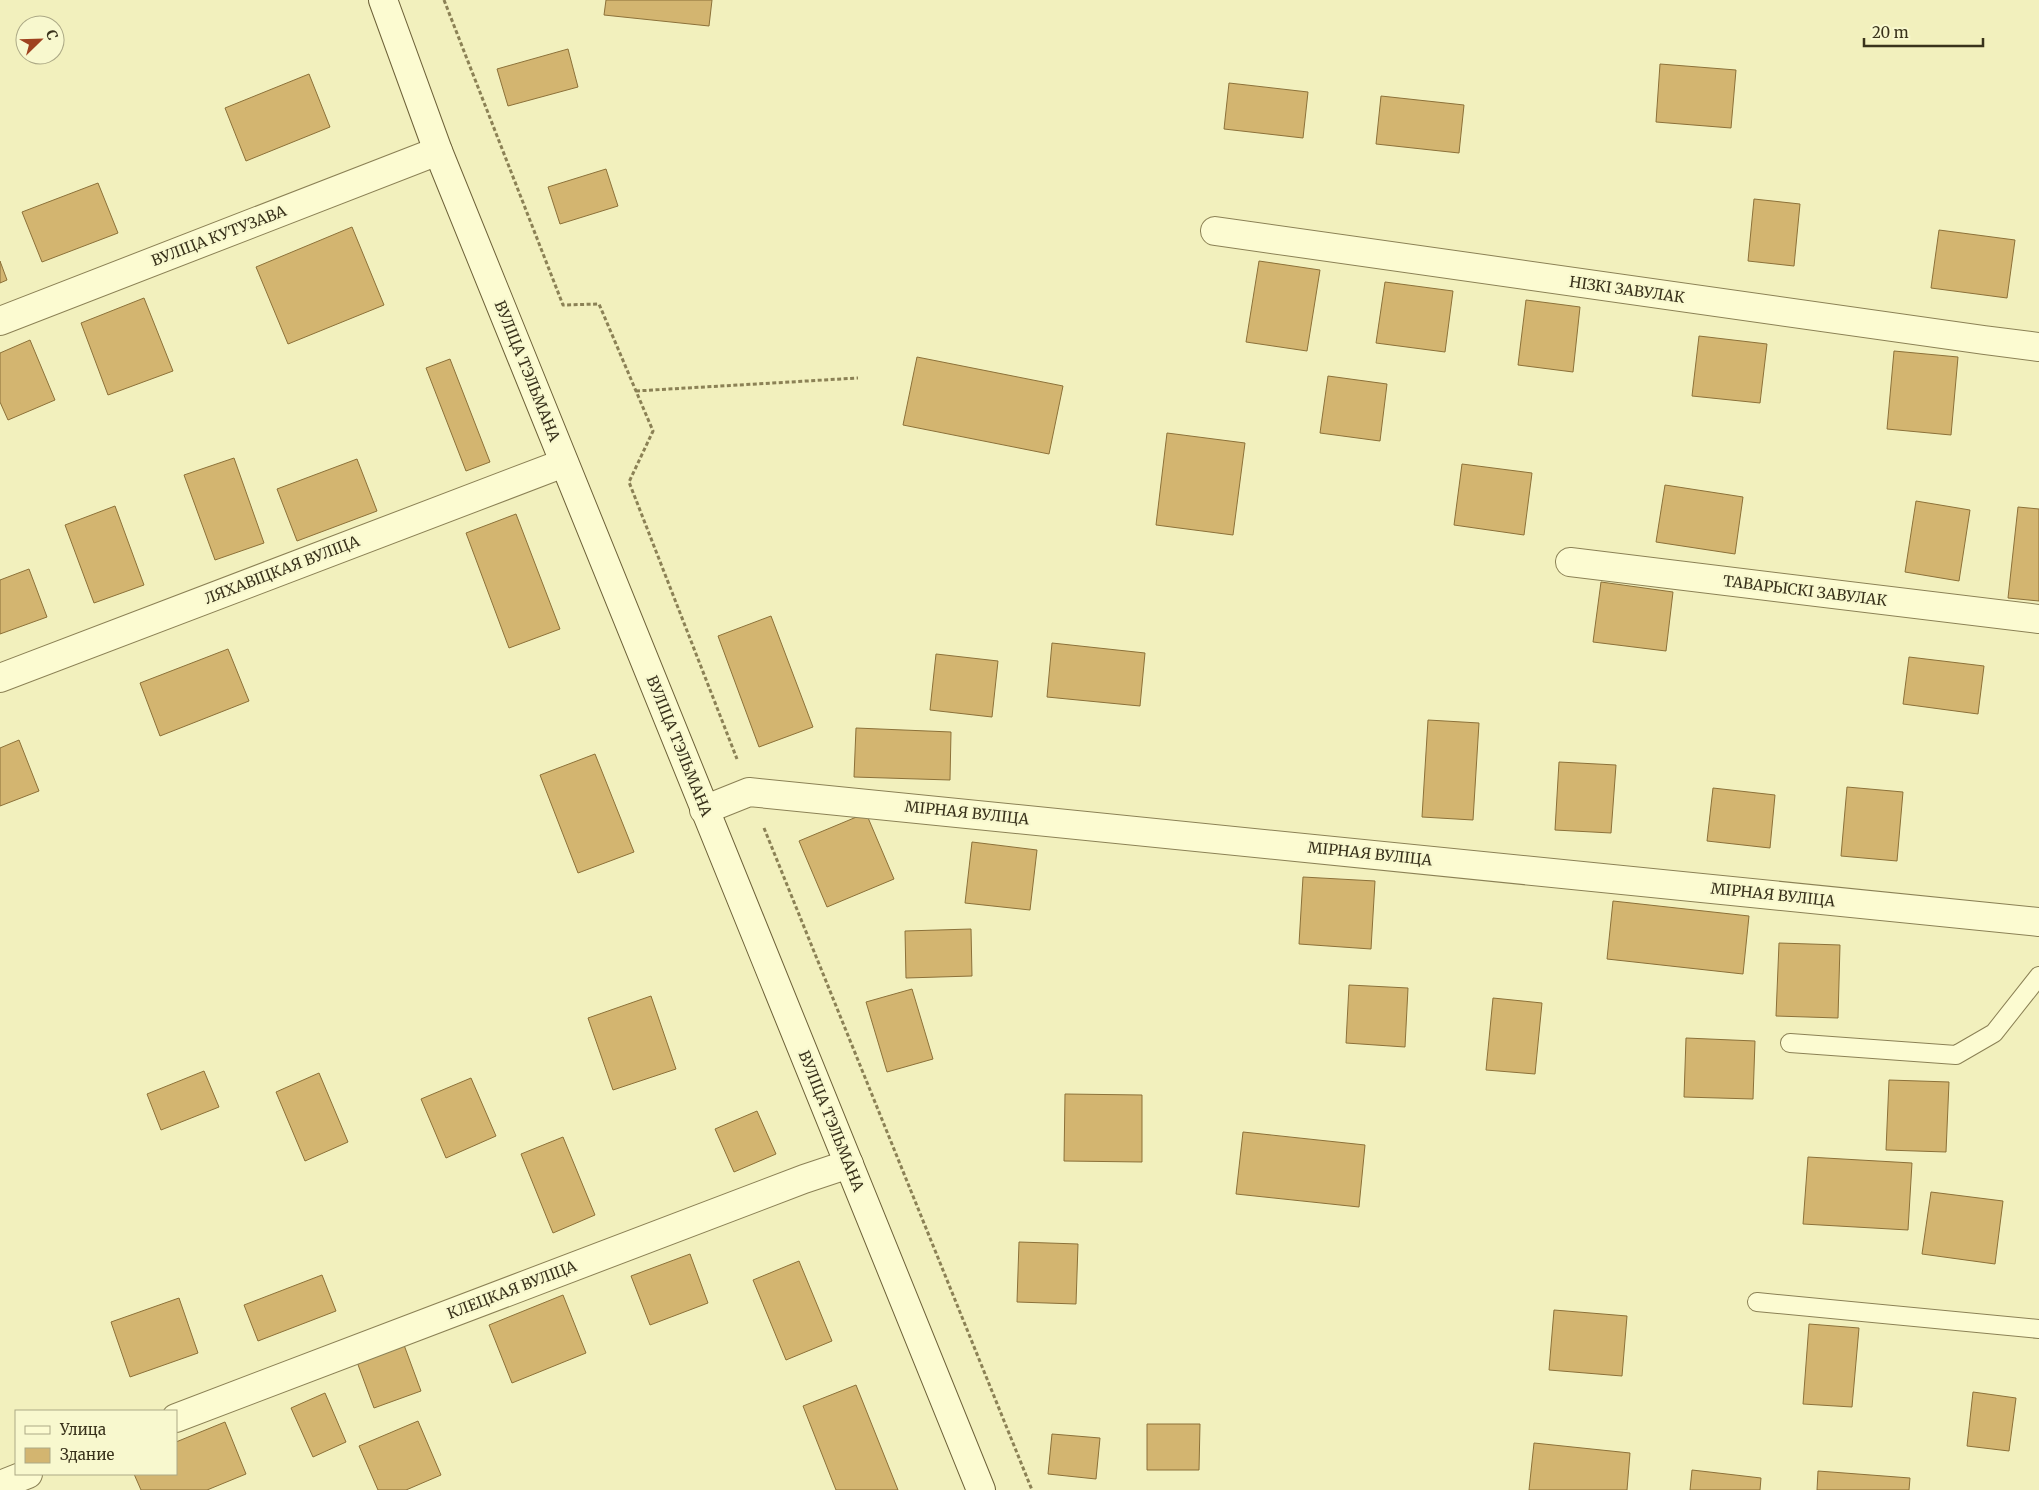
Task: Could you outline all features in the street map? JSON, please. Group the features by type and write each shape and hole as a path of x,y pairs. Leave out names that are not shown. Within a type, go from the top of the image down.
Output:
{"street":[{"name":"ВУЛІЦА ТЭЛЬМАНА","path":"383,0 438,151 981,1490"},
{"name":"ВУЛІЦА КУТУЗАВА","path":"0,321 438,151"},
{"name":"НІЗКІ ЗАВУЛАК","path":"1215,231 2039,347"},
{"name":"ЛЯХАВІЦКАЯ ВУЛІЦА","path":"0,678 564,463"},
{"name":"ТАВАРЫСКІ ЗАВУЛАК","path":"1570,562 2039,619"},
{"name":"МІРНАЯ ВУЛІЦА","path":"704,810 749,792 2039,922"},
{"name":"КЛЕЦКАЯ ВУЛІЦА","path":"178,1417 804,1179 849,1164"},
{"path":"0,1485 25,1475"}],"lane":[{"path":"1790,1043 1956,1055 1994,1033 2039,976"},
{"path":"1757,1302 2039,1329"}],"path":[{"path":"444,0 563,305 599,304 653,431 629,482 749,792 1032,1490"},
{"path":"636,391 858,378"}],"building":[{"path":"606,0 712,0 709,26 604,15"},
{"path":"568,49 578,87 508,106 497,69"},
{"path":"1660,64 1736,70 1731,128 1656,122"},
{"path":"309,74 330,127 246,161 225,108"},
{"path":"1229,83 1308,92 1303,138 1224,129"},
{"path":"1381,96 1464,105 1459,153 1376,144"},
{"path":"606,169 618,206 560,224 548,187"},
{"path":"98,183 118,233 42,262 22,212"},
{"path":"1754,199 1800,204 1794,266 1748,261"},
{"path":"352,227 384,305 288,344 256,267"},
{"path":"1939,230 2015,240 2007,298 1931,288"},
{"path":"0,261 7,280 0,283"},
{"path":"1259,261 1320,270 1307,351 1246,342"},
{"path":"1385,282 1453,291 1445,352 1376,343"},
{"path":"144,298 173,371 108,395 81,323"},
{"path":"1526,300 1580,307 1573,372 1518,365"},
{"path":"1699,336 1767,344 1760,403 1692,396"},
{"path":"30,340 55,400 8,420 0,402 0,353"},
{"path":"1894,351 1958,357 1951,435 1887,429"},
{"path":"917,357 1063,386 1049,454 903,425"},
{"path":"450,359 490,462 466,471 426,368"},
{"path":"1328,376 1387,384 1380,441 1320,433"},
{"path":"1167,433 1245,443 1233,535 1156,525"},
{"path":"234,458 264,543 215,560 184,475"},
{"path":"357,459 377,511 297,541 277,489"},
{"path":"1462,464 1532,473 1524,535 1454,525"},
{"path":"1665,485 1743,497 1735,554 1656,542"},
{"path":"1916,501 1970,510 1959,581 1905,572"},
{"path":"115,506 144,585 94,603 65,525"},
{"path":"2018,507 2039,509 2039,601 2008,598"},
{"path":"516,514 560,629 509,648 466,533"},
{"path":"29,569 47,617 0,634 0,580"},
{"path":"1601,582 1673,592 1666,651 1593,642"},
{"path":"771,616 813,727 759,747 718,636"},
{"path":"1052,643 1145,653 1140,706 1047,697"},
{"path":"228,649 249,701 160,736 140,683"},
{"path":"936,654 998,661 992,717 930,710"},
{"path":"1909,657 1984,666 1978,714 1903,704"},
{"path":"1428,720 1479,723 1473,820 1422,817"},
{"path":"856,728 951,732 950,780 854,777"},
{"path":"19,740 39,791 0,806 0,748"},
{"path":"595,754 634,852 578,873 540,775"},
{"path":"1559,762 1616,765 1611,833 1555,830"},
{"path":"1847,787 1903,792 1897,861 1841,856"},
{"path":"1713,788 1775,795 1770,848 1707,841"},
{"path":"866,813 894,879 827,907 799,841"},
{"path":"972,842 1037,850 1030,910 965,903"},
{"path":"1303,877 1375,881 1371,949 1299,944"},
{"path":"1613,901 1749,916 1743,974 1607,959"},
{"path":"971,929 972,976 906,978 905,931"},
{"path":"1779,943 1840,945 1838,1018 1776,1016"},
{"path":"1349,985 1408,988 1405,1047 1346,1043"},
{"path":"912,989 933,1059 887,1072 866,1002"},
{"path":"651,996 676,1069 613,1090 588,1018"},
{"path":"1493,998 1542,1003 1535,1074 1486,1070"},
{"path":"1686,1038 1755,1041 1753,1099 1684,1097"},
{"path":"204,1071 219,1107 161,1130 147,1094"},
{"path":"319,1073 348,1142 305,1161 276,1092"},
{"path":"471,1078 496,1136 446,1158 421,1099"},
{"path":"1889,1080 1949,1082 1946,1152 1886,1150"},
{"path":"1065,1094 1142,1095 1142,1162 1064,1161"},
{"path":"757,1111 776,1154 734,1172 715,1129"},
{"path":"1243,1132 1365,1145 1359,1207 1236,1194"},
{"path":"563,1137 595,1215 553,1233 521,1154"},
{"path":"1808,1157 1912,1163 1908,1230 1803,1224"},
{"path":"1931,1192 2003,1201 1995,1264 1922,1254"},
{"path":"1019,1242 1078,1244 1076,1304 1017,1302"},
{"path":"690,1254 708,1303 650,1325 631,1276"},
{"path":"799,1261 832,1341 786,1360 753,1280"},
{"path":"322,1275 336,1311 258,1341 244,1305"},
{"path":"563,1295 586,1353 512,1383 489,1325"},
{"path":"179,1298 198,1353 130,1377 111,1322"},
{"path":"1554,1310 1627,1316 1622,1376 1549,1370"},
{"path":"1809,1324 1859,1328 1852,1407 1803,1404"},
{"path":"404,1345 421,1391 374,1408 357,1362"},
{"path":"856,1385 898,1490 836,1490 803,1406"},
{"path":"1973,1392 2016,1398 2009,1451 1967,1446"},
{"path":"325,1393 346,1442 313,1457 291,1408"},
{"path":"418,1421 441,1475 406,1490 378,1490 359,1446"},
{"path":"225,1422 246,1474 207,1490 141,1490 134,1475 178,1475 178,1441"},
{"path":"1147,1424 1200,1424 1199,1470 1147,1470"},
{"path":"1052,1434 1100,1438 1096,1479 1048,1474"},
{"path":"1534,1443 1630,1453 1627,1490 1529,1490"},
{"path":"1692,1470 1761,1478 1760,1490 1690,1490"},
{"path":"1818,1471 1910,1478 1909,1490 1817,1490"}]}
